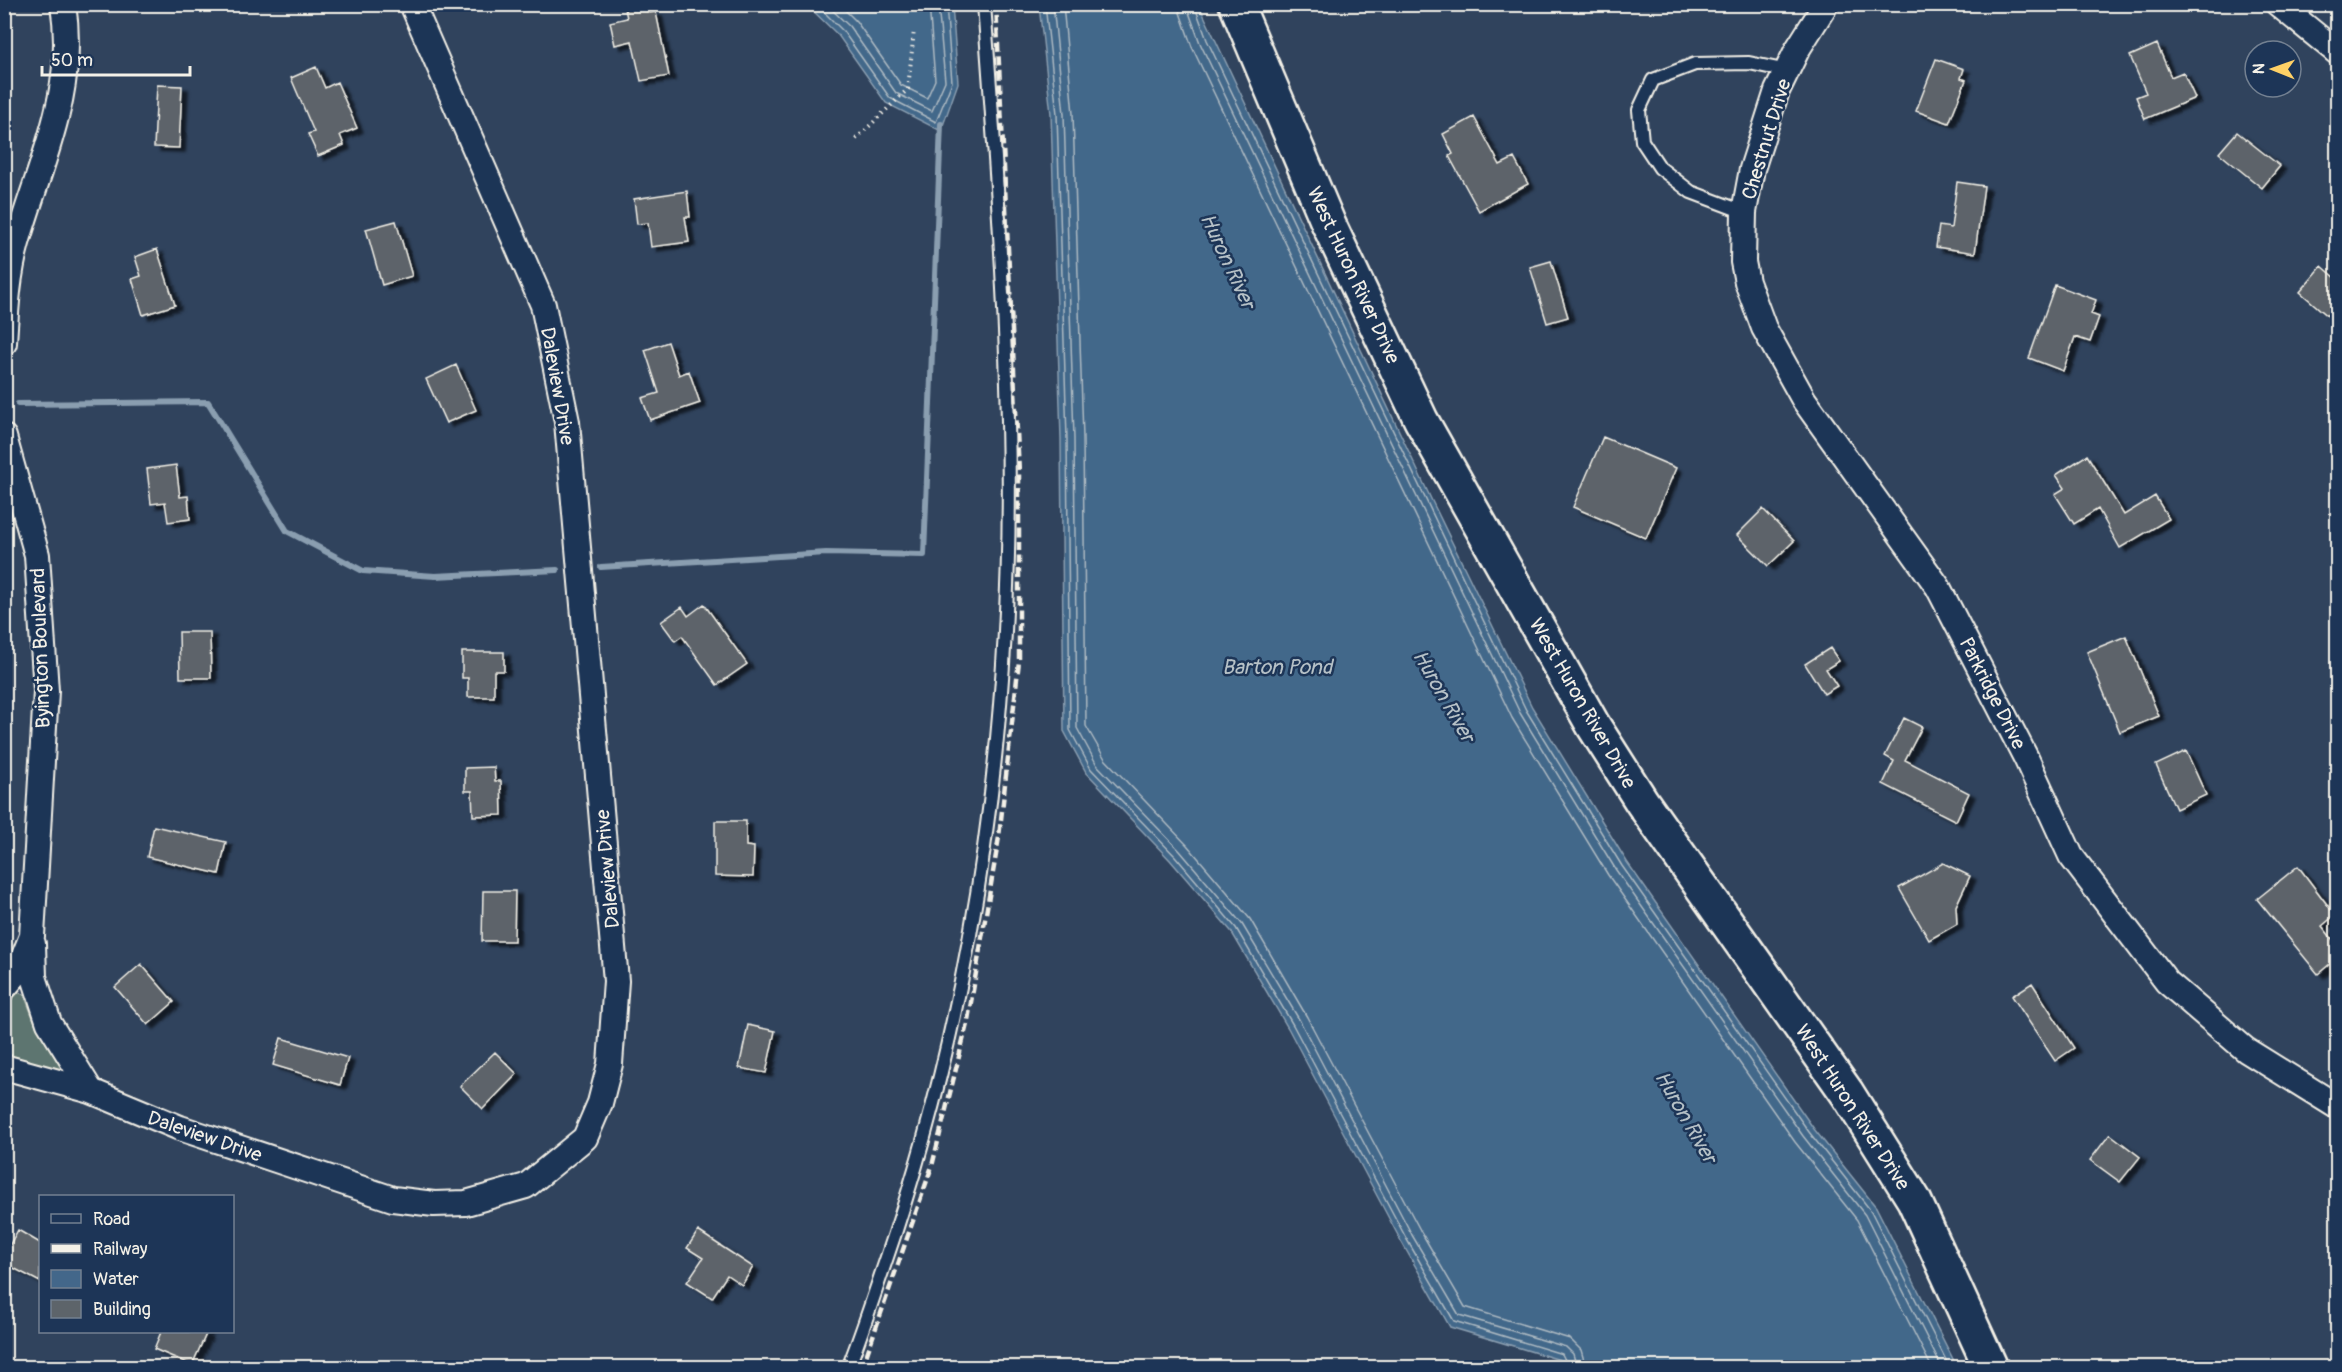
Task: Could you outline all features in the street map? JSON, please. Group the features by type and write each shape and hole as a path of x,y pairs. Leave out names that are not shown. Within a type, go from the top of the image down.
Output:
{"street":[{"path":"4,343 6,302 17,244 43,169 64,88 68,38 63,4"},
{"name":"Daleview Drive","path":"4,1067 91,1091 180,1128 393,1199 434,1204 466,1203 526,1186 585,1138 600,1103 610,1064 616,981 567,422 543,305 412,4"},
{"name":"West Huron River Drive","path":"1236,4 1329,225 1421,420 1587,714 1642,802 1847,1093 1914,1200 1991,1368"},
{"name":"Chestnut Drive","path":"1744,212 1752,169 1777,91 1826,4"},
{"path":"2278,4 2337,53"},
{"name":"Parkridge Drive","path":"1744,212 1743,262 1747,282 1764,328 1804,400 1938,587 2026,758 2071,856 2167,982 2246,1050 2337,1107"},
{"name":"Byington Boulevard","path":"4,437 38,555 45,679 32,936 34,977 49,1023 91,1091"},
{"name":"Byington Boulevard","path":"4,988 17,973 32,936"}],"lane":[{"path":"848,1368 906,1201 944,1067 968,951 1002,700 1006,627 1008,423 1002,258 984,4"},
{"path":"1744,212 1691,192 1660,168 1642,141 1639,110 1653,80 1695,64 1749,63 1787,71"}],"path":[{"path":"856,139 908,89 914,30"}],"green space":[{"path":"18,993 24,994 37,1028 62,1068 62,1075 5,1059 5,1005"}],"water":[{"path":"807,5 952,5 958,83 941,131 886,103 838,35"},
{"name":"Barton Pond","path":"1039,5 1199,5 1432,501 1532,707 1627,862 1814,1129 1876,1207 1957,1367 1564,1367 1560,1360 1450,1327 1401,1241 1288,1028 1231,931 1170,860 1086,772 1064,731 1061,439 1051,114"}],"building":[{"path":"624,4 647,4 649,13 656,12 669,76 641,81 632,41 615,45 610,22 627,18"},
{"path":"2157,44 2171,77 2183,72 2195,98 2145,119 2136,97 2146,93 2130,56"},
{"path":"1936,59 1964,69 1961,78 1966,80 1949,123 1916,111"},
{"path":"316,67 325,88 337,82 357,128 340,135 344,145 318,156 308,134 314,132 291,78"},
{"path":"157,85 182,86 179,148 154,147"},
{"path":"1474,117 1500,165 1514,158 1528,184 1479,211 1449,156 1453,154 1443,134"},
{"path":"2237,132 2280,166 2262,188 2219,153"},
{"path":"1957,182 1984,186 1975,253 1936,247 1939,226 1951,228"},
{"path":"687,191 690,217 685,217 689,242 651,247 648,223 637,224 634,199"},
{"path":"396,221 412,276 382,285 366,229"},
{"path":"157,249 175,305 143,315 132,279 141,276 135,257"},
{"path":"1551,261 1568,317 1547,323 1530,267"},
{"path":"2322,266 2337,279 2337,324 2300,292"},
{"path":"2055,285 2096,300 2091,314 2099,317 2090,342 2075,337 2063,371 2029,358"},
{"path":"668,342 679,375 689,371 700,403 650,420 642,398 659,393 645,350"},
{"path":"456,365 476,410 446,423 426,379"},
{"path":"1603,437 1676,468 1646,538 1573,507"},
{"path":"2087,455 2124,515 2155,496 2169,519 2120,548 2098,509 2074,524 2055,494 2065,488 2056,475"},
{"path":"176,465 180,497 188,496 190,519 168,522 165,502 151,504 147,469"},
{"path":"1763,509 1794,541 1768,566 1737,535"},
{"path":"704,604 747,664 717,685 682,636 675,641 661,622 682,607 688,616"},
{"path":"179,632 210,632 211,678 180,678"},
{"path":"2126,636 2159,716 2120,732 2087,652"},
{"path":"1830,648 1839,661 1826,669 1837,686 1824,694 1805,664"},
{"path":"462,652 504,652 504,671 494,671 494,697 468,697 468,678 462,678"},
{"path":"1904,718 1922,727 1905,760 1969,793 1956,821 1883,784 1894,761 1885,756"},
{"path":"2186,751 2206,795 2176,809 2156,765"},
{"path":"494,767 495,781 501,781 502,815 473,816 472,791 465,791 465,768"},
{"path":"715,821 746,821 746,846 754,847 753,877 715,876"},
{"path":"154,826 226,842 219,874 147,857"},
{"path":"1943,863 1970,876 1956,906 1957,924 1929,940 1899,888"},
{"path":"2298,866 2335,915 2322,926 2337,945 2337,958 2318,974 2257,899"},
{"path":"483,891 515,891 514,941 482,941"},
{"path":"141,964 174,1002 148,1025 115,987"},
{"path":"2032,983 2074,1048 2055,1061 2012,996"},
{"path":"748,1025 775,1031 766,1073 739,1068"},
{"path":"281,1038 348,1058 340,1085 273,1065"},
{"path":"495,1052 517,1074 483,1109 460,1086"},
{"path":"2110,1134 2140,1157 2120,1182 2090,1160"},
{"path":"18,1230 39,1242 39,1281 4,1263 4,1255"},
{"path":"698,1231 753,1267 742,1285 727,1275 712,1298 687,1282 703,1258 687,1248"},
{"path":"161,1333 207,1333 192,1365 154,1349"}],"waterway":[{"path":"601,567 826,553 924,555 941,124"},
{"path":"18,404 208,402 287,531 363,571 435,576 557,570"}],"railway":[{"path":"862,1368 932,1166 968,1020 999,837 1019,661 1019,472 996,4"}],"water label":[{"name":"Huron River","path":"1228,261"},
{"name":"Huron River","path":"1444,696"},
{"name":"Huron River","path":"1686,1117"}]}
